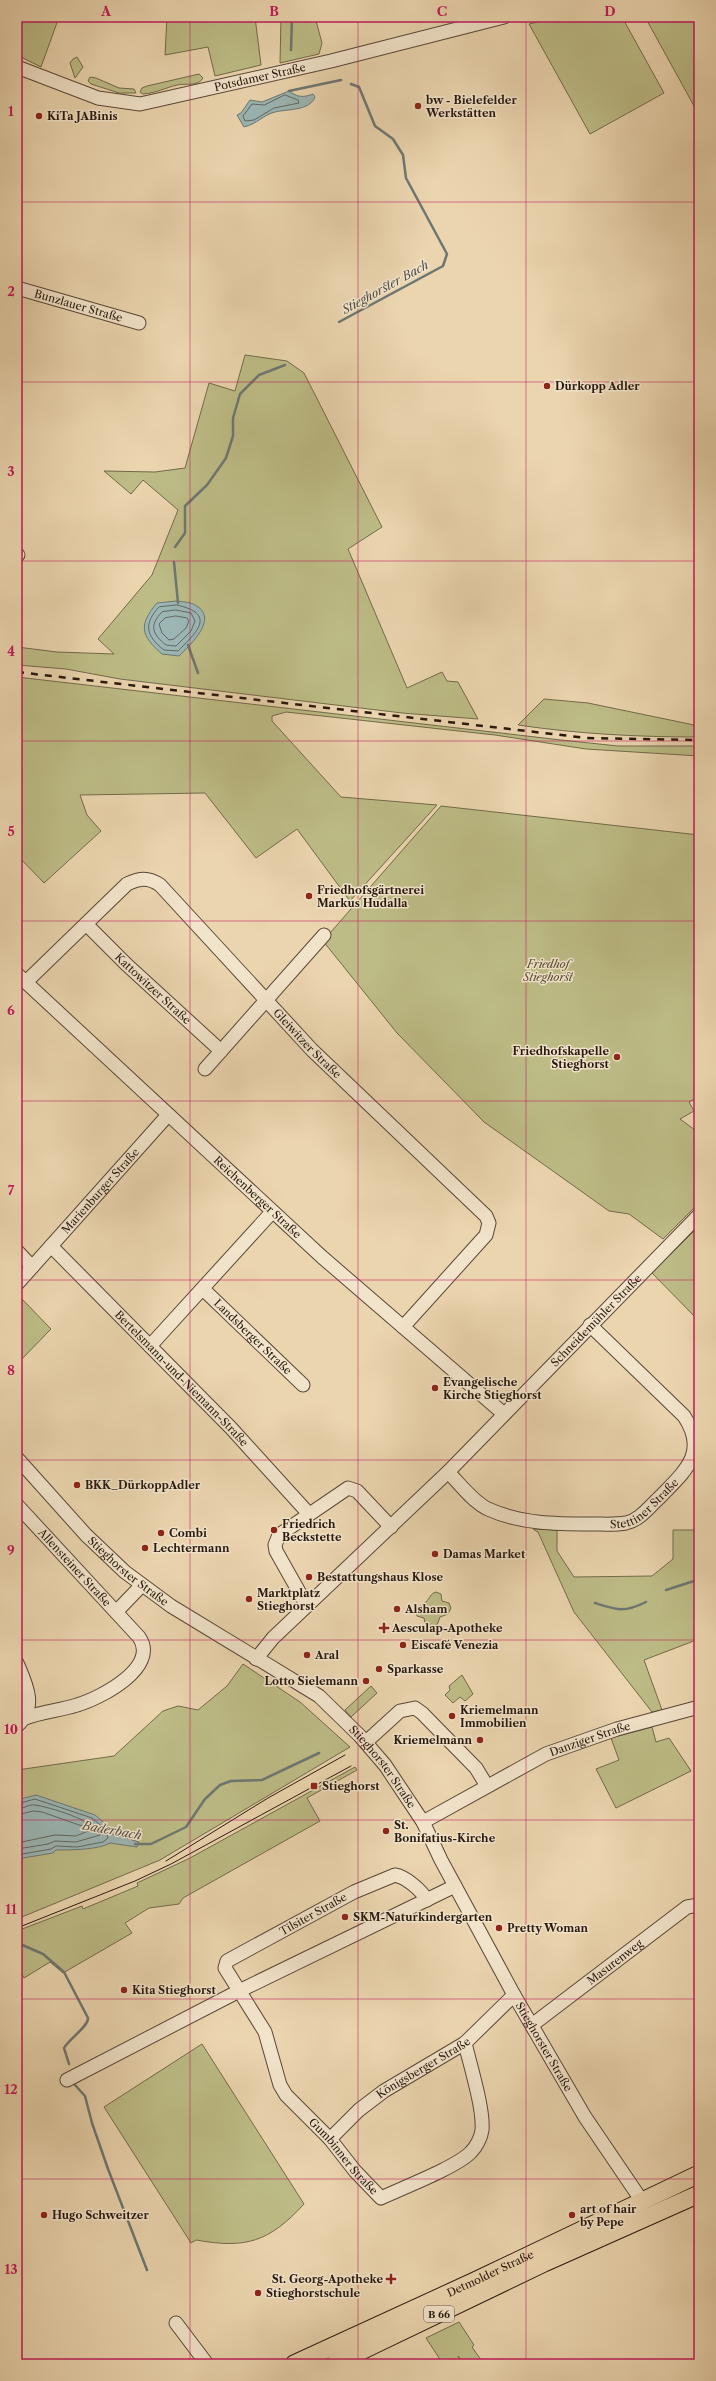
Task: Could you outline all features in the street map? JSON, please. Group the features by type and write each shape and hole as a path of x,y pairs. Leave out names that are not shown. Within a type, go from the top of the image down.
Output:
{"main road":[{"name":"Detmolder Straße","path":"294,2364 477,2280 699,2174"},
{"name":"Detmolder Straße","path":"334,2364 699,2194"},
{"path":"642,2201 649,2216"}],"street":[{"name":"Potsdamer Straße","path":"17,68 98,98 140,104 331,61 504,17"},
{"name":"Bunzlauer Straße","path":"17,288 139,323"},
{"name":"Gleiwitzer Straße","path":"22,978 86,924 127,884 138,879 150,878 160,885 267,999 312,1050 481,1210 489,1223 486,1235 403,1326"},
{"name":"Kattowitzer Straße","path":"86,924 126,964 221,1051"},
{"path":"205,1069 324,935"},
{"name":"Reichenberger Straße","path":"22,978 272,1212 504,1414"},
{"name":"Marienburger Straße","path":"17,1284 168,1114"},
{"path":"150,1346 272,1212"},
{"name":"Schneidemühler Straße","path":"256,1658 273,1638 448,1472 699,1215"},
{"name":"Bertelsmann-und-Niemann-Straße","path":"50,1246 231,1428 309,1514"},
{"path":"17,1252 32,1267"},
{"name":"Landsberger Straße","path":"203,1289 303,1385"},
{"name":"Stettiner Straße","path":"448,1472 479,1503 490,1510 531,1522 564,1524 631,1522 641,1516 684,1473 691,1462 694,1449 693,1433 689,1423 590,1326"},
{"name":"Stieghorster Straße","path":"20,1466 90,1539 142,1586 313,1692 366,1742 394,1776 423,1822 455,1886 514,1995 588,2123 642,2201"},
{"path":"307,1606 277,1554 274,1545 279,1535 348,1488 357,1491 391,1527"},
{"name":"Allensteiner Straße","path":"17,1505 144,1644 144,1656 141,1661 122,1681 100,1696 77,1705 50,1711 20,1722"},
{"name":"Allensteiner Straße","path":"116,1612 142,1586"},
{"path":"17,1663 30,1696 40,1708 50,1711"},
{"name":"Allensteiner Straße","path":"20,1722 30,1696"},
{"name":"Danziger Straße","path":"423,1822 546,1754 580,1741 699,1707"},
{"path":"366,1742 400,1711 415,1708 422,1713 476,1768 487,1786"},
{"name":"Tilsiter Straße","path":"239,1991 225,1968 227,1961 354,1892 395,1875 400,1876 409,1882 423,1894 427,1900"},
{"path":"67,2080 239,1991 455,1886"},
{"name":"Masurenweg","path":"532,2025 686,1907 699,1905"},
{"name":"Gumbinner Straße","path":"239,1991 265,2032 280,2085 286,2095 330,2140 355,2171 381,2198 456,2163 471,2152 479,2141 482,2130 480,2113 466,2043"},
{"name":"Königsberger Straße","path":"330,2140 360,2110 384,2091 466,2043 514,1995"},
{"path":"176,2323 207,2364"}],"green space":[{"path":"24,17 59,17 41,67 17,55 17,30"},
{"path":"167,17 255,17 261,65 215,76 208,47 165,55"},
{"path":"281,17 315,17 322,43 319,54 280,63"},
{"path":"559,17 622,17 664,93 590,134 529,24"},
{"path":"645,17 699,17 699,115"},
{"path":"77,57 83,67 75,78 70,63"},
{"path":"199,74 203,78 195,84 177,85 156,92 143,94 140,92 142,88 147,86"},
{"path":"90,77 119,88 134,89 136,93 119,93 91,84 88,81"},
{"path":"245,355 287,361 304,373 382,527 348,549 407,688 442,672 447,681 458,682 478,719 402,713 120,679 66,669 17,665 17,647 57,652 114,654 98,639 152,575 178,510 143,480 131,494 104,471 155,472 185,468 209,383 235,391"},
{"path":"17,677 618,746 699,746 699,756 586,749 495,735 286,712 272,716 272,721 341,797 437,805 350,901 297,829 256,858 205,793 80,795 87,815 101,831 44,883 17,855"},
{"path":"544,699 588,703 699,726 699,737 608,734 563,731 518,725"},
{"name":"Friedhof Stieghorst","path":"441,806 699,835 699,1096 689,1102 694,1111 680,1119 699,1133 699,1203 663,1239 629,1214 609,1211 484,1122 397,1033 323,941"},
{"path":"699,1226 699,1321 652,1273"},
{"path":"21,1298 51,1329 17,1364 17,1302"},
{"path":"533,1529 557,1530 557,1551 574,1577 652,1576 673,1559 673,1530 699,1530 699,1639 644,1660 662,1710 652,1712 574,1612 538,1532"},
{"path":"436,1592 441,1594 442,1601 449,1603 451,1608 448,1614 440,1617 437,1625 431,1627 425,1623 424,1618 417,1616 416,1611 419,1606 426,1602 431,1595"},
{"path":"243,1664 300,1702 350,1747 160,1860 17,1919 17,1770 114,1756 163,1711 178,1706 198,1710 227,1686"},
{"path":"462,1675 473,1694 465,1701 460,1697 453,1703 445,1695 450,1690 449,1686"},
{"path":"371,1686 377,1693 351,1717 345,1710"},
{"path":"652,1727 656,1742 669,1738 691,1771 616,1808 596,1769 619,1760 611,1738"},
{"path":"355,1767 357,1770 307,1798 320,1821 183,1898 179,1904 149,1908 125,1923 132,1933 63,1973 50,1962 24,1978 17,1966 17,1931 82,1906 83,1909 138,1886 137,1883 190,1858"},
{"path":"202,2044 304,2204 279,2227 256,2240 229,2244 196,2240 191,2243 104,2107"},
{"path":"459,2322 474,2345 472,2347 484,2364 464,2364 458,2356 463,2364 443,2364 426,2338"}],"water":[{"path":"289,91 297,96 313,94 315,97 308,105 298,109 271,113 253,124 244,127 237,115 241,113 250,100 262,102"},
{"path":"177,601 193,604 202,610 205,617 204,624 190,645 179,656 162,654 155,648 146,636 144,630 145,624 151,611 157,603"},
{"path":"36,1795 95,1815 109,1827 109,1833 139,1842 137,1847 110,1843 98,1847 76,1850 56,1850 53,1853 17,1859 17,1800"}],"waterway":[{"name":"Stieghorster Bach","path":"291,50 292,17"},
{"name":"Stieghorster Bach","path":"289,91 341,80"},
{"name":"Stieghorster Bach","path":"339,322 443,266 447,254 406,178 403,155 393,139 375,126 359,87 351,84"},
{"path":"175,547 185,533 185,506 207,485 226,458 233,436 233,418 240,394 259,375 285,365"},
{"path":"174,562 178,603"},
{"path":"188,645 198,673"},
{"name":"Baderbach","path":"666,1590 694,1581 699,1583"},
{"name":"Baderbach","path":"595,1603 615,1609 626,1609 646,1602"},
{"name":"Baderbach","path":"135,1844 151,1844 186,1827 205,1799 220,1785 231,1781 262,1780 319,1753"},
{"path":"20,1944 43,1954 64,1972 88,2018 82,2029 64,2048 69,2064"},
{"path":"75,2085 85,2096 92,2123 108,2169 147,2270"}],"tram line":[{"path":"166,1861 268,1798 345,1755"},
{"path":"17,1928 135,1881 171,1864 351,1766"}],"railway":[{"path":"17,672 587,738 699,740"}],"place":[{"name":"bw - Bielefelder Werkstätten","path":"418,106"},
{"name":"KiTa JABinis","path":"39,116"},
{"name":"Dürkopp Adler","path":"547,386"},
{"name":"Friedhofsgärtnerei Markus Hudalla","path":"309,896"},
{"name":"Friedhofskapelle Stieghorst","path":"617,1057"},
{"name":"Evangelische Kirche Stieghorst","path":"435,1388"},
{"name":"BKK_DürkoppAdler","path":"77,1485"},
{"name":"Friedrich Beckstette","path":"274,1530"},
{"name":"Combi","path":"161,1533"},
{"name":"Lechtermann","path":"145,1548"},
{"name":"Damas Market","path":"435,1554"},
{"name":"Bestattungshaus Klose","path":"309,1577"},
{"name":"Marktplatz Stieghorst","path":"249,1599"},
{"name":"Alsham","path":"397,1609"},
{"name":"Aesculap-Apotheke","path":"384,1628"},
{"name":"Eiscafé Venezia","path":"403,1645"},
{"name":"Aral","path":"307,1655"},
{"name":"Sparkasse","path":"379,1669"},
{"name":"Lotto Sielemann","path":"366,1681"},
{"name":"Kriemelmann Immobilien","path":"452,1716"},
{"name":"Kriemelmann","path":"480,1740"},
{"name":"Stieghorst","path":"314,1786"},
{"name":"St. Bonifatius-Kirche","path":"386,1831"},
{"name":"SKM-Naturkindergarten","path":"345,1917"},
{"name":"Pretty Woman","path":"499,1928"},
{"name":"Kita Stieghorst","path":"124,1990"},
{"name":"Hugo Schweitzer","path":"44,2215"},
{"name":"art of hair by Pepe","path":"572,2215"},
{"name":"St. Georg-Apotheke","path":"391,2279"},
{"name":"Stieghorstschule","path":"258,2293"}]}
